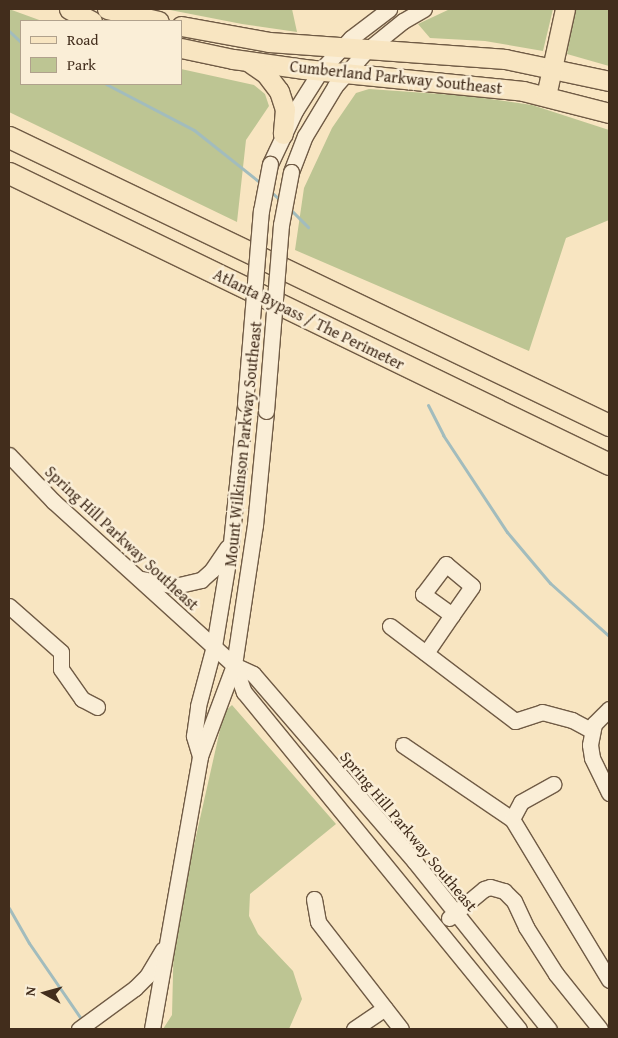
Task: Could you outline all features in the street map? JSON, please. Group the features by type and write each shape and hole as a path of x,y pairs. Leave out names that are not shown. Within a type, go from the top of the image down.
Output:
{"highway":[{"name":"Atlanta Bypass / The Perimeter","path":"9,138 609,425"},
{"name":"Atlanta Bypass / The Perimeter","path":"9,173 609,464"}],"main road":[{"path":"69,9 90,20"},
{"path":"107,9 155,20"},
{"path":"546,96 565,9"},
{"name":"Cumberland Parkway Southeast","path":"182,26 269,42 340,49 482,56 552,67 609,81"},
{"name":"Cumberland Parkway Southeast","path":"182,48 248,61 455,83 546,96 609,113"},
{"path":"248,61 266,74 279,91 286,109 283,134"}],"street":[{"name":"Mount Wilkinson Parkway Southeast","path":"200,756 194,736 214,646 231,543 261,211 270,164 283,134 310,85 321,70 340,49 389,9"},
{"name":"Mount Wilkinson Parkway Southeast","path":"200,756 234,665 255,525 281,224 291,172 313,121 335,86 367,50 403,21 424,9"},
{"name":"Spring Hill Parkway Southeast","path":"9,455 54,501 234,665 253,674 415,862 548,1029"},
{"path":"140,579 174,586 201,580 218,562 231,543"},
{"path":"9,606 61,652 61,669 82,699 97,707"},
{"path":"426,653 452,615"},
{"path":"390,626 515,722 542,712 572,720 591,730"},
{"name":"Spring Hill Parkway Southeast","path":"234,665 244,692 438,926 519,1029"},
{"path":"609,709 599,717 591,730 590,745 592,758 609,793"},
{"path":"403,745 512,819 609,980"},
{"path":"152,1029 200,756"},
{"path":"512,819 521,802 553,784"},
{"path":"438,926 484,889 498,889 509,895 526,927 556,974 600,1029"},
{"path":"314,899 318,922 400,1029"},
{"path":"79,1029 128,994 147,976 162,953 171,927"},
{"path":"354,1029 385,1008"}],"green space":[{"path":"9,9 39,20 20,20 20,85 182,85 182,69 254,85 265,94 269,106 246,140 237,222 9,112"},
{"path":"165,9 292,9 297,32 242,24"},
{"path":"450,9 553,9 543,51 485,41 430,38 418,24"},
{"path":"575,9 609,9 609,66 567,54"},
{"path":"369,89 469,96 532,105 609,130 609,220 566,238 529,351 295,250 304,188 332,128 356,93"},
{"path":"232,705 336,824 250,894 249,916 258,934 293,971 302,999 289,1029 163,1029 172,1015 174,934 224,712"}],"waterway":[{"path":"9,31 20,41"},
{"path":"108,85 194,130 262,184"},
{"path":"270,191 280,200"},
{"path":"289,208 308,227"},
{"path":"428,405 443,435 507,532 550,583 609,636"},
{"path":"9,908 29,943 82,1020"}]}
